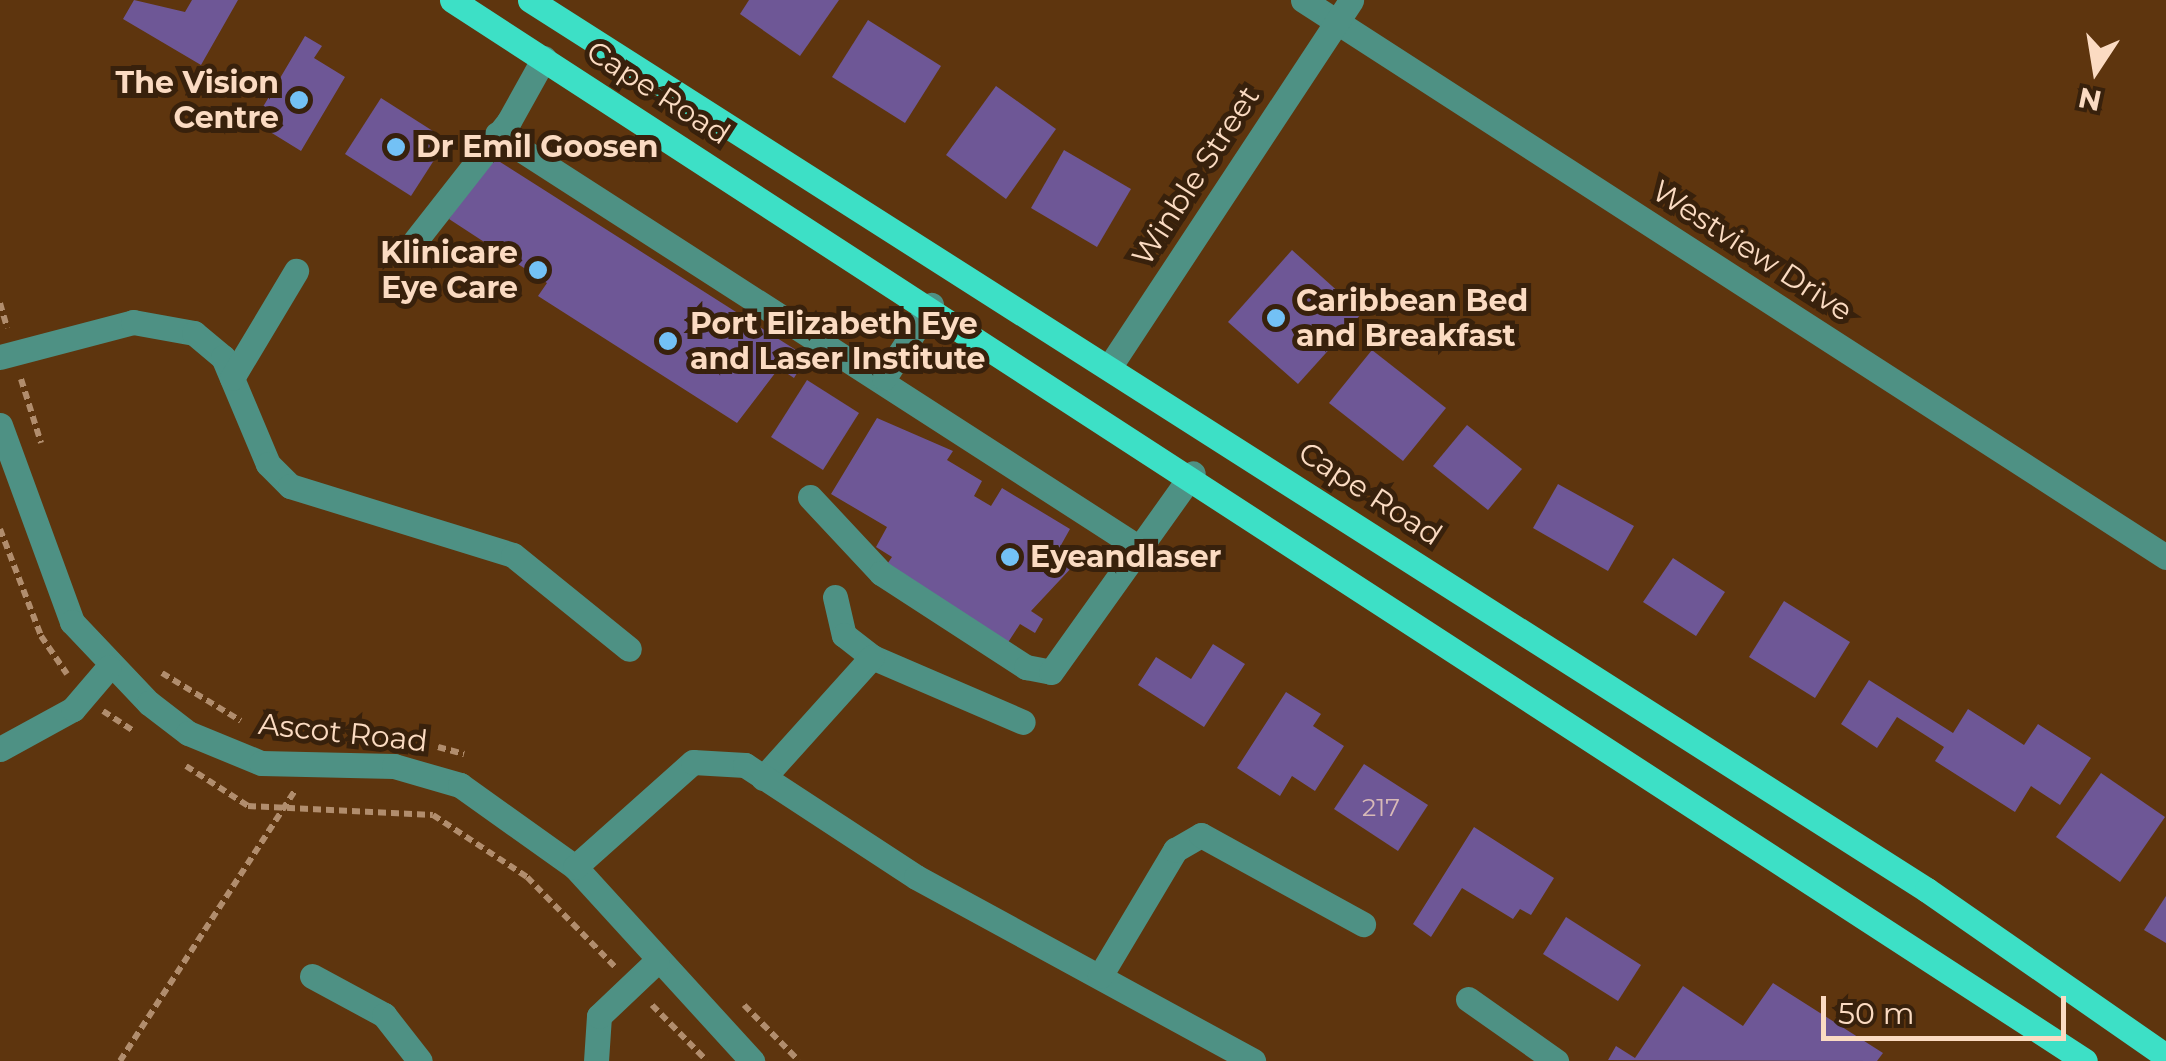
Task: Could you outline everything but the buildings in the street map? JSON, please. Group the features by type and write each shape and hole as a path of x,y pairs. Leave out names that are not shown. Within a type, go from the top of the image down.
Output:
{"main road":[{"name":"Cape Road","path":"452,0 1193,473 2085,1061"},
{"name":"Cape Road","path":"530,0 1927,890 2166,1056"}],"street":[{"name":"Westview Drive","path":"1303,0 1344,11 2166,558"},
{"name":"Winble Street","path":"1110,366 1344,11"},
{"path":"415,241 497,134 544,58"},
{"path":"497,134 884,378 1141,549"},
{"path":"232,378 296,271"},
{"path":"884,378 931,305"},
{"path":"7,355 166,322 223,358 268,464 290,486 513,555 629,649"},
{"name":"Ascot Road","path":"0,426 72,622 109,667 188,732 261,762 430,774 576,868 656,962 752,1061"},
{"path":"810,497 881,573 1026,666 1062,667 1193,473"},
{"path":"835,597 844,635 872,657 1023,722"},
{"path":"764,778 872,657"},
{"path":"0,749 82,697 109,667"},
{"path":"576,868 693,762 719,758 764,778 833,828 1254,1061"},
{"path":"1100,976 1175,850 1201,835 1364,924"},
{"path":"596,1061 599,1016 629,982 656,962"},
{"path":"312,976 384,1015 420,1061"},
{"path":"1468,999 1556,1061"}],"path":[{"path":"0,303 7,355 45,458"},
{"path":"0,529 41,636 82,697 149,741"},
{"path":"146,664 254,729"},
{"path":"414,747 470,758"},
{"path":"182,763 248,806 432,815 527,877 707,1061"},
{"path":"120,1061 310,768"},
{"path":"732,992 799,1061"}],"place":[{"name":"The Vision Centre","path":"299,100"},
{"name":"Dr Emil Goosen","path":"396,147"},
{"name":"Klinicare Eye Care","path":"538,270"},
{"name":"Caribbean Bed and Breakfast","path":"1276,318"},
{"name":"Port Elizabeth Eye and Laser Institute","path":"668,341"},
{"name":"Eyeandlaser","path":"1010,557"}]}
